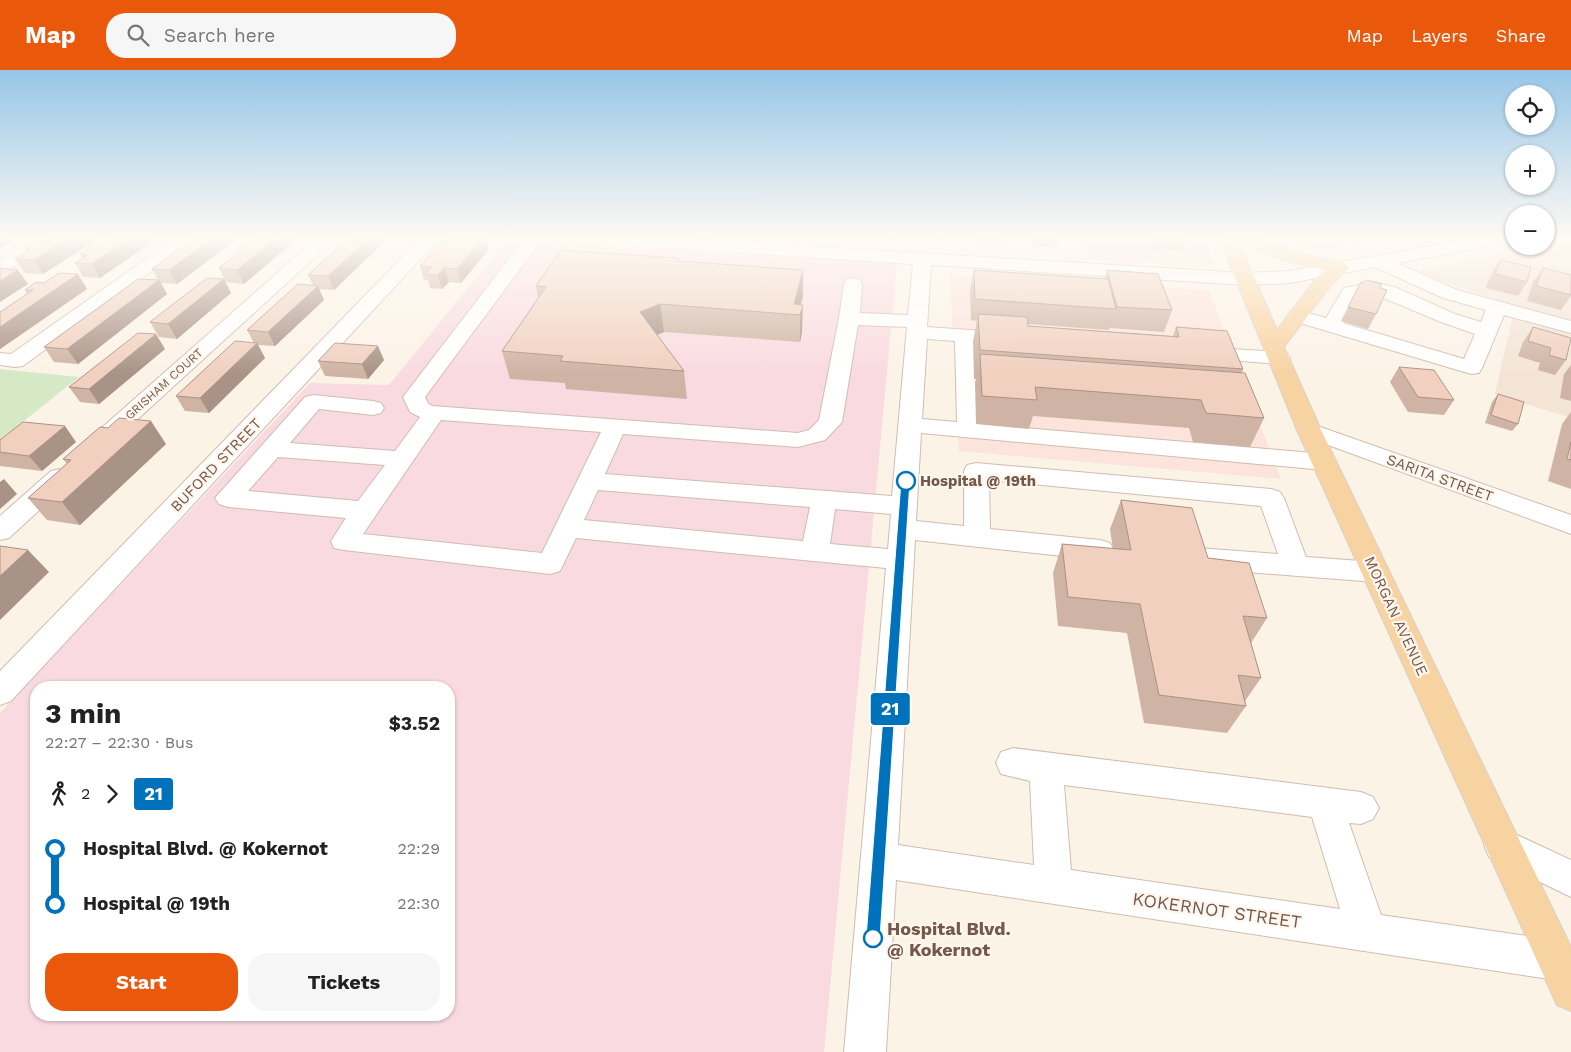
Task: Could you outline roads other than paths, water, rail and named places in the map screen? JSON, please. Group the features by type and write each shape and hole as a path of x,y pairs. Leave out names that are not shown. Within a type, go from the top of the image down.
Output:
{"main road":[{"name":"MORGAN AVENUE","path":"1247,284 1309,430 1564,975"},
{"path":"1276,353 1298,316 1322,284"}],"street":[{"path":"0,359 15,361 123,284"},
{"name":"GRISHAM COURT","path":"0,531 276,284"},
{"name":"BUFORD STREET","path":"0,692 387,284"},
{"path":"499,284 414,397 418,407 427,412 781,441 798,440 817,435 830,422 853,284"},
{"path":"866,1052 878,860 920,284"},
{"path":"1427,284 1450,294 1571,327"},
{"path":"1331,326 1350,292 1374,288 1390,292 1448,318 1487,331"},
{"path":"1298,316 1471,368 1497,307"},
{"path":"848,318 917,327 965,336 1035,341"},
{"path":"965,336 969,431"},
{"path":"1183,352 1226,364 1276,353"},
{"path":"366,511 228,498 313,402 373,408"},
{"path":"435,412 344,541 550,564 615,427"},
{"path":"910,425 969,431 1259,447 1324,462"},
{"name":"SARITA STREET","path":"1309,430 1571,525"},
{"path":"272,449 402,458"},
{"path":"977,537 976,471 1271,498 1296,566"},
{"path":"590,481 824,499 977,537 1114,551"},
{"path":"815,552 824,499"},
{"path":"568,528 900,560"},
{"path":"1184,557 1375,572"},
{"path":"1054,886 1030,765 1361,808"},
{"path":"1326,803 1367,932"},
{"path":"1502,845 1571,879"},
{"name":"KOKERNOT STREET","path":"878,860 1367,932 1564,975"}],"place":[{"name":"Hospital @ 19th","path":"906,481"},
{"name":"Hospital Blvd. @ Kokernot","path":"873,938"}]}
